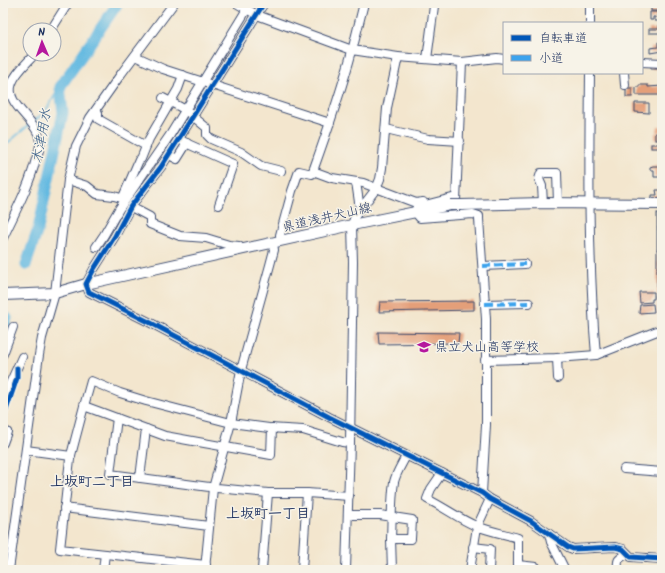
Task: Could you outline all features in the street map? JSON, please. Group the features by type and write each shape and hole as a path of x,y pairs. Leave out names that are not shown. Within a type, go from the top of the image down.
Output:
{"main road":[{"name":"県道浅井犬山線","path":"3,295 55,293 86,284 352,225 450,205 543,203 662,204"}],"street":[{"path":"56,22 68,3"},
{"path":"9,570 39,355 42,338 55,293 68,180 76,146 90,118 174,3"},
{"path":"236,3 257,14 352,50 398,57 427,58 462,62 497,58 503,59"},
{"path":"264,3 192,116 183,141 169,155 132,206 86,284 89,292 406,456 482,493 490,499 531,521 568,547 573,549 615,547 622,548 631,556 662,559"},
{"path":"350,443 303,430 231,423 120,393 91,381 71,456 60,548 206,568 213,488 231,423 241,370 274,250 280,235 298,171 312,174 330,123 352,50 364,3"},
{"path":"427,58 434,6 436,3"},
{"path":"590,3 590,22"},
{"path":"96,247 124,198 157,154 185,110 246,7"},
{"path":"135,56 163,69 330,123"},
{"path":"346,570 350,443 353,262 352,225 360,209 376,189 382,168 387,108 398,57"},
{"path":"3,238 35,166 40,145 38,131 18,107 10,92 12,83 17,74 28,62"},
{"path":"456,215 462,62"},
{"path":"643,62 662,62"},
{"path":"590,74 592,305 596,355"},
{"path":"624,74 625,85"},
{"path":"124,198 139,160 141,159 146,146 171,103 183,75"},
{"path":"163,98 185,110 207,128 208,135 211,139 241,152 261,166 281,170"},
{"path":"96,110 98,113 98,119 146,146"},
{"path":"386,130 428,139 460,141"},
{"path":"183,141 233,164 219,205"},
{"path":"313,171 332,178 356,182 416,203 428,201 433,202"},
{"path":"543,203 542,186 539,179 541,173 557,173 558,203"},
{"path":"68,180 87,186 97,194 124,198 132,206 150,217 150,224 180,236 206,238 230,245 240,246 241,250"},
{"path":"356,182 360,209"},
{"path":"456,197 417,207 415,212 420,218 473,214 479,216 485,304 486,425 482,493"},
{"path":"483,266 525,264"},
{"path":"485,304 529,303"},
{"path":"3,354 13,327"},
{"path":"485,360 557,358 596,355 662,329"},
{"path":"3,399 22,357"},
{"path":"557,358 558,378"},
{"path":"84,406 165,436 271,455 272,428"},
{"path":"117,418 110,474 213,488 268,493 307,493 349,496"},
{"path":"140,478 146,429"},
{"path":"3,430 7,432 3,443"},
{"path":"26,450 71,456"},
{"path":"392,570 391,539 394,481 406,456"},
{"path":"624,469 662,472"},
{"path":"442,473 431,489 427,499 443,507 462,520 477,527 518,538 518,565 536,567 536,570"},
{"path":"262,570 268,493"},
{"path":"302,570 307,493"},
{"path":"470,570 477,527 490,499"},
{"path":"64,508 209,526"},
{"path":"348,515 380,515 412,520 411,539 391,539"},
{"path":"549,534 551,542 565,570"},
{"path":"473,547 490,549 489,570"},
{"path":"103,570 105,554"},
{"path":"618,570 619,558 627,554"}],"building":[{"path":"651,3 662,3 662,11 651,11"},
{"path":"650,12 658,12 658,17 660,17 660,12 662,12 662,27 659,27 659,21 655,21 655,17 653,17 653,20 650,20"},
{"path":"659,27 662,27 662,33 649,33 649,29 659,29"},
{"path":"658,42 662,42 662,51 650,53 650,48 658,47"},
{"path":"651,64 655,64 655,67 662,65 662,73 660,73 660,69 651,69"},
{"path":"639,85 648,85 648,87 662,86 662,95 636,95 636,87 639,87"},
{"path":"626,88 632,88 632,97 626,97"},
{"path":"635,103 649,103 649,113 635,112"},
{"path":"658,126 662,126 662,132 657,132"},
{"path":"655,133 662,133 662,140 655,140"},
{"path":"651,144 662,144 662,148 651,148"},
{"path":"662,166 662,177 654,177 654,170 650,170 650,167"},
{"path":"656,190 662,190 662,199 652,200 652,195 657,195"},
{"path":"657,213 662,213 662,228 657,228"},
{"path":"657,229 662,229 662,249 657,249"},
{"path":"657,249 662,250 662,269 657,268"},
{"path":"657,269 662,269 662,286 657,286"},
{"path":"657,287 662,287 662,298 657,298"},
{"path":"639,292 654,292 654,299 652,299 652,302 640,303"},
{"path":"657,299 662,299 662,314 657,313"},
{"path":"474,301 474,310 379,312 380,302"},
{"path":"653,304 654,312 639,313 640,305"},
{"path":"378,332 459,333 458,343 379,344"}],"waterway":[{"name":"木津用水","path":"26,265 38,229 63,113 60,87 118,3"},
{"path":"33,122 45,112 60,87"},
{"path":"3,147 29,125"},
{"name":"木津用水","path":"3,330 7,318"}],"marked path":[{"path":"483,266 525,264"},
{"path":"485,304 529,303"}],"cycle path":[{"path":"264,3 161,167 131,206 86,284 89,292 329,417 482,493 490,499 531,521 568,547 573,549 615,547 623,549 631,557 662,559"},
{"path":"3,419 17,378 17,368"}],"place":[{"name":"県立犬山高等学校","path":"424,347"}],"district":[{"name":"上坂町二丁目","path":"92,482"},
{"name":"上坂町一丁目","path":"268,514"}]}
